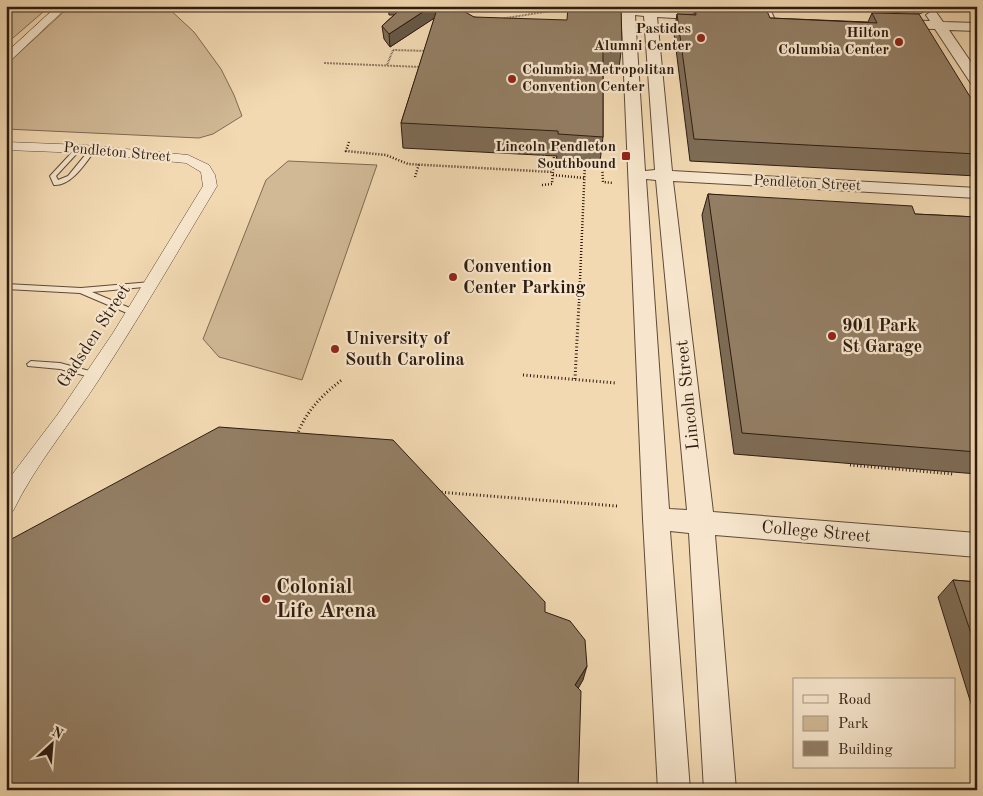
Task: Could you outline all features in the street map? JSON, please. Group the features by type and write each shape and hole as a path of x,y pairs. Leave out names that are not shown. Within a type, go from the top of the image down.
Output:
{"street":[{"path":"6,59 63,6"},
{"path":"848,6 945,10"},
{"path":"928,8 977,82"},
{"path":"637,9 721,16"},
{"name":"Lincoln Street","path":"637,9 638,174 656,519 674,790"},
{"name":"Lincoln Street","path":"637,9 664,176 701,522 720,790"},
{"path":"749,17 770,14"},
{"path":"878,23 977,27"},
{"name":"Pendleton Street","path":"6,146 78,148 188,159 207,169 211,178 210,186"},
{"name":"Pendleton Street","path":"638,174 977,193"},
{"name":"Gadsden Street","path":"6,505 24,472 94,375 134,313 210,186"},
{"name":"College Street","path":"656,519 977,545"}],"lane":[{"path":"78,148 53,176 56,184 70,177 92,150"},
{"path":"6,286 81,291 151,284"},
{"path":"81,291 134,313"},
{"path":"31,364 60,366 94,375"}],"path":[{"path":"497,20 563,8 571,10"},
{"path":"387,65 393,50 432,51"},
{"path":"324,63 426,67"},
{"path":"349,142 346,152 385,154 408,164 553,174 584,178"},
{"path":"542,186 552,184 554,156"},
{"path":"575,379 584,163 602,164 603,182 612,183"},
{"path":"415,177 419,164"},
{"path":"523,375 616,383"},
{"path":"295,442 300,424 326,391 343,379"},
{"path":"850,465 953,474"},
{"path":"434,492 617,506"}],"green space":[{"path":"16,6 50,6 6,44 6,14"},
{"path":"70,6 166,6 194,32 221,69 242,116 213,134 199,138 6,129 6,65"},
{"path":"288,161 377,165 302,380 219,357 203,339 266,180"}],"building":[{"path":"404,6 432,6 389,34 382,26"},
{"name":"Columbia Metropolitan Convention Center","path":"568,6 621,6 622,44 603,43 603,137 558,134 558,131 401,123 437,9 460,9 474,17 567,20"},
{"path":"695,8 767,11 770,18 877,23 872,13 919,14 977,108 977,154 694,139 677,14 696,15"},
{"name":"901 Park St Garage","path":"708,194 912,206 915,214 977,217 977,452 742,433"},
{"name":"Colonial Life Arena","path":"219,427 393,440 545,602 545,612 570,621 585,640 587,666 575,685 581,691 578,790 6,790 6,542"},
{"path":"953,580 977,582 977,651"}],"place":[{"name":"Pastides Alumni Center","path":"701,38"},
{"name":"Hilton Columbia Center","path":"899,42"},
{"name":"Columbia Metropolitan Convention Center","path":"512,79"},
{"name":"Lincoln Pendleton Southbound","path":"626,156"},
{"name":"Convention Center Parking","path":"453,277"},
{"name":"901 Park St Garage","path":"832,336"},
{"name":"University of South Carolina","path":"335,349"},
{"name":"Colonial Life Arena","path":"266,599"}]}
